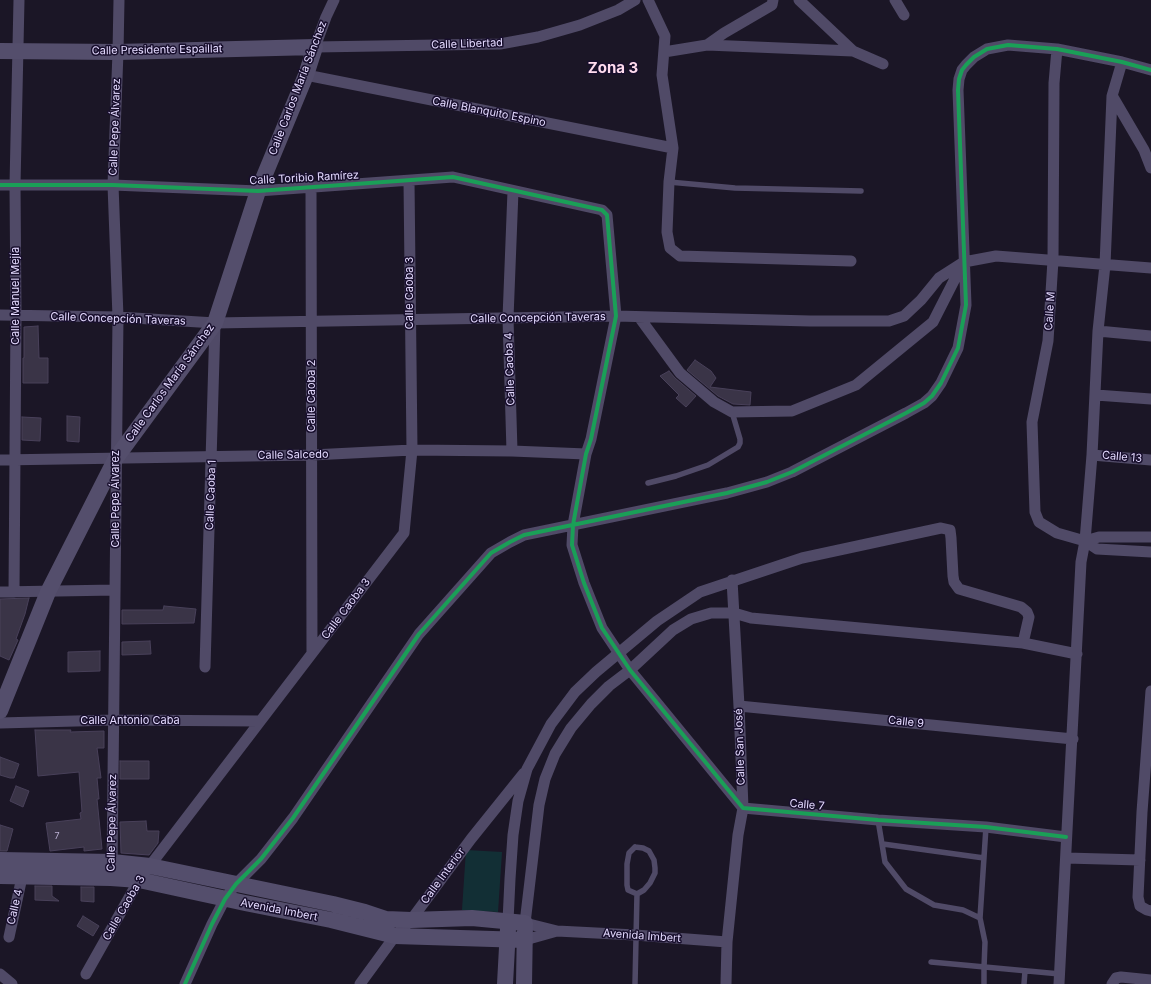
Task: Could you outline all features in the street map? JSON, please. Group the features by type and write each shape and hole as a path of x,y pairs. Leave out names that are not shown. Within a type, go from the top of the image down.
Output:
{"main road":[{"name":"Calle Presidente Espaillat","path":"0,51 118,52 314,46"},
{"name":"Calle Carlos María Sánchez","path":"0,711 48,592 116,458 215,323 258,191 306,75 314,46"},
{"name":"Avenida Imbert","path":"0,860 112,862 150,866 333,904 386,919 411,920 472,918 525,923"},
{"name":"Avenida Imbert","path":"0,876 139,880 330,920 395,936 525,940"},
{"path":"505,984 508,921"},
{"path":"524,984 525,923"}],"street":[{"name":"Calle Manuel Mejía","path":"14,592 16,315 15,185 19,0"},
{"name":"Calle Pepe Álvarez","path":"111,878 118,317 113,186 118,52 118,0"},
{"name":"Calle Carlos María Sánchez","path":"314,46 334,0"},
{"name":"Calle Libertad","path":"314,46 500,44 538,37 580,25 618,10 635,0"},
{"path":"648,0 664,36 662,75 672,148 667,232 670,248 680,256 851,261"},
{"path":"708,45 724,33 772,5 773,0"},
{"path":"799,0 853,51 883,64"},
{"path":"895,0 904,15"},
{"path":"664,52 708,45 853,51"},
{"path":"185,984 225,899 236,884 261,859 293,818 419,634 491,553 524,535 727,493 767,482 798,468 906,413 924,403 932,396 941,383 958,348 966,305 958,90 962,70 974,57 987,49 1008,45 1057,49 1122,62 1151,70"},
{"name":"Calle M","path":"1057,49 1054,83 1053,260 1048,341 1032,422 1035,512 1039,522 1057,533 1085,541 1097,549 1151,552"},
{"path":"1059,979 1082,562 1092,455 1098,331 1105,265 1112,96 1122,62"},
{"name":"Calle Blanquito Espino","path":"306,75 672,148"},
{"path":"1112,96 1144,150 1151,168"},
{"name":"Calle Toribio Ramírez","path":"0,185 113,186 258,191 453,177 602,210 605,212 607,215 616,316"},
{"name":"Calle Caoba 3","path":"86,974 139,880 404,533 412,450 409,180"},
{"name":"Calle Caoba 2","path":"311,188 312,653"},
{"name":"Calle Caoba 4","path":"512,451 508,318 513,191"},
{"name":"Calle Concepción Taveras","path":"0,315 118,317 215,323 616,316 810,321 889,321 904,316 921,300 939,278 964,262 996,256 1151,268"},
{"path":"639,317 680,373 714,402 732,412 792,411 856,385 933,322 964,262"},
{"path":"616,316 586,454 573,525 572,544 584,583 602,628 630,670 743,808"},
{"name":"Calle Caoba 1","path":"205,667 215,323"},
{"path":"1098,331 1151,336"},
{"path":"1096,395 1151,399"},
{"name":"Calle Salcedo","path":"0,460 312,455 412,450 512,451 586,454"},
{"name":"Calle 13","path":"1092,455 1151,460"},
{"path":"508,921 513,835 518,801 527,769 551,724 575,692 596,672 658,621 700,592 732,580 802,558 940,528 950,530 952,576 959,589 1021,607 1027,612 1029,617 1023,643"},
{"path":"1085,541 1099,537 1151,537"},
{"name":"Calle San José","path":"726,984 728,942 738,835 743,808 732,580"},
{"path":"0,592 115,590"},
{"path":"525,923 539,805 545,779 555,754 571,728 591,704 609,686 630,670 674,630 691,619 711,613 734,613 751,618 1023,643 1077,654"},
{"path":"1151,691 1146,812 1140,860 1138,897 1140,906 1151,911"},
{"name":"Calle 9","path":"739,706 1073,739"},
{"name":"Calle Antonio Caba","path":"0,723 113,720 260,721"},
{"name":"Calle Interior","path":"360,984 395,936 411,920 471,839 527,769"},
{"name":"Calle 7","path":"743,808 878,820 986,827 1066,837"},
{"path":"1066,858 1140,860"},
{"name":"Calle 4","path":"9,937 22,876"},
{"name":"Avenida Imbert","path":"525,923 557,931 728,942"},
{"name":"Avenida Imbert","path":"525,940 557,931"},
{"path":"0,974 12,984"},
{"path":"1112,984 1116,978 1151,980"}],"lane":[{"path":"669,182 735,188 861,191"},
{"path":"648,483 676,476 708,465 738,447 740,439 732,412"},
{"path":"878,820 885,862 906,889 934,905 963,910 980,918"},
{"path":"984,984 985,942 980,918 986,827"},
{"path":"883,844 984,858"},
{"path":"635,847 649,850 654,860 655,868 655,873 650,883 644,890 637,894 628,890 627,885 627,864 629,853 635,847"},
{"path":"635,984 637,894"},
{"path":"930,962 1025,971 1059,979"},
{"path":"1024,984 1025,971"}],"green space":[{"path":"466,850 502,852 498,912 462,910"}],"building":[{"path":"38,326 39,358 48,358 48,383 23,383 24,327"},
{"path":"695,360 711,371 716,378 710,387 751,392 750,405 733,404 718,396 687,370"},
{"path":"669,371 696,396 686,407 676,398 679,395 660,376"},
{"path":"67,416 80,417 79,442 67,441"},
{"path":"22,417 41,418 40,441 22,440"},
{"path":"29,598 16,639 18,640 9,660 0,656 0,599"},
{"path":"164,606 196,609 194,623 122,624 122,610 163,610"},
{"path":"150,641 151,654 122,655 122,642"},
{"path":"100,651 100,671 68,672 68,652"},
{"path":"35,730 71,730 70,732 104,731 104,748 97,748 101,778 97,778 99,799 97,799 102,849 84,851 84,847 50,851 46,823 81,819 80,813 82,812 79,772 38,776"},
{"path":"0,757 19,764 14,778 0,775"},
{"path":"120,761 149,761 149,779 120,779"},
{"path":"16,786 29,791 23,807 10,801"},
{"path":"146,821 147,831 159,831 158,843 149,855 121,853 120,822"},
{"path":"0,825 13,829 7,851 0,851"},
{"path":"35,886 52,886 52,896 59,901 35,900"},
{"path":"81,887 94,887 94,902 81,901"},
{"path":"83,916 99,926 93,936 77,926"}],"cycle path":[{"path":"185,984 225,899 236,884 261,859 293,818 419,634 491,553 524,535 727,493 767,482 792,472 906,413 924,403 932,396 941,383 958,348 966,305 958,90 962,70 974,57 987,49 1008,45 1057,49 1122,62 1151,70"},
{"path":"0,185 113,185 258,191 453,177 602,210 607,215 616,316 591,439 586,454 573,525 572,545 584,583 602,628 630,670 743,808 878,820 986,827 1066,837"}],"district":[{"name":"Zona 3","path":"613,68"}]}
